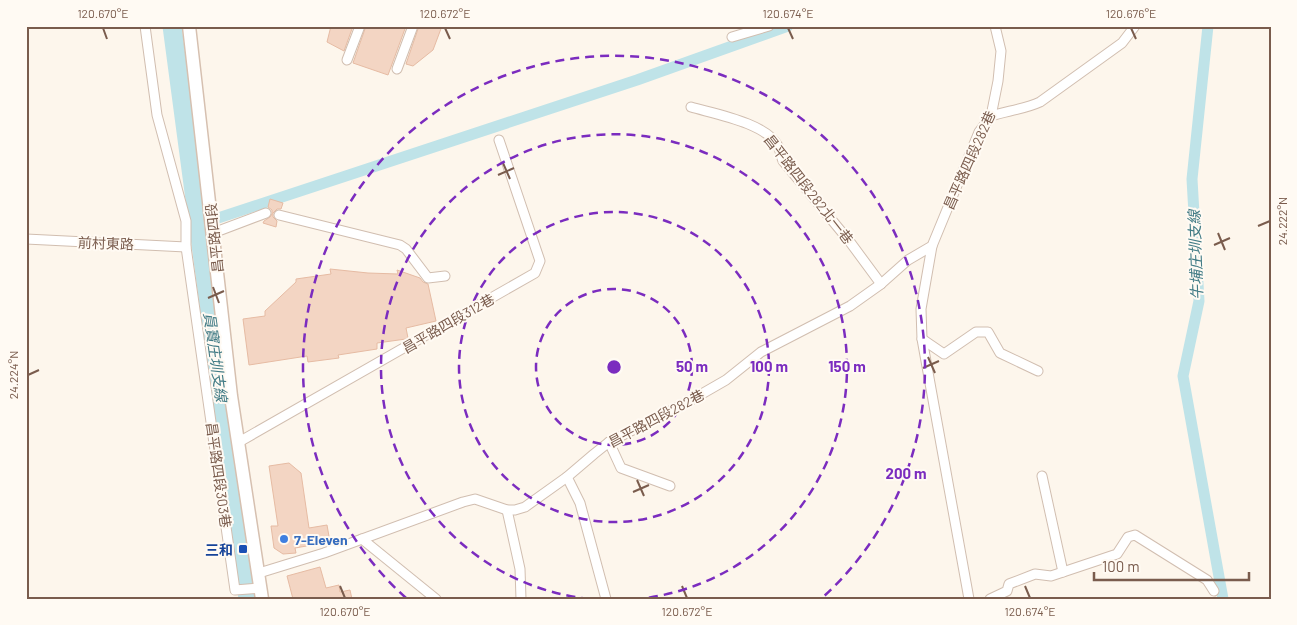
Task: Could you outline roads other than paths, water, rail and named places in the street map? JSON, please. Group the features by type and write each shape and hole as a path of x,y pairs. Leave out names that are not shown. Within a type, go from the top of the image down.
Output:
{"street":[{"path":"145,26 157,115 186,221 186,247"},
{"name":"昌平路四段","path":"189,26 231,396 261,594"},
{"path":"347,60 360,26"},
{"path":"397,69 413,26"},
{"path":"732,36 770,26"},
{"name":"昌平路四段282巷","path":"507,510 524,507 567,477 609,442 718,384 761,352 850,306 881,284 908,260 932,246 979,132 991,116 1001,51 995,26"},
{"path":"991,116 1040,102 1122,43 1135,26"},
{"name":"昌平路四段282北一巷","path":"692,107 766,132 778,145 783,161 850,242 881,284"},
{"name":"昌平路四段312巷","path":"239,442 535,273 540,261 499,140"},
{"path":"213,233 266,213"},
{"path":"279,215 400,245 406,249 428,278 444,276"},
{"name":"前村東路","path":"26,239 186,247"},
{"path":"932,246 921,309 922,339 969,599"},
{"name":"昌平路四段303巷","path":"186,247 235,590 261,594"},
{"path":"922,339 944,354 976,332 988,332 1000,353 1038,371"},
{"path":"609,442 622,468 670,486"},
{"path":"1042,476 1063,572"},
{"path":"567,477 580,503 606,599"},
{"path":"259,573 324,553 475,499 507,510 520,570 521,599"},
{"path":"990,599 1007,591 1009,584 1035,574 1051,576 1117,554 1128,537 1135,536 1208,580 1214,591"},
{"path":"362,539 436,599"}],"waterway":[{"name":"員寶庄圳支線","path":"172,26 248,599"},
{"path":"197,225 637,80 788,26"},
{"name":"牛埔庄圳支線","path":"1208,26 1192,179 1199,301 1183,376 1223,599"}],"place":[{"name":"7-Eleven","path":"284,539"},
{"name":"三和","path":"243,549"}]}
